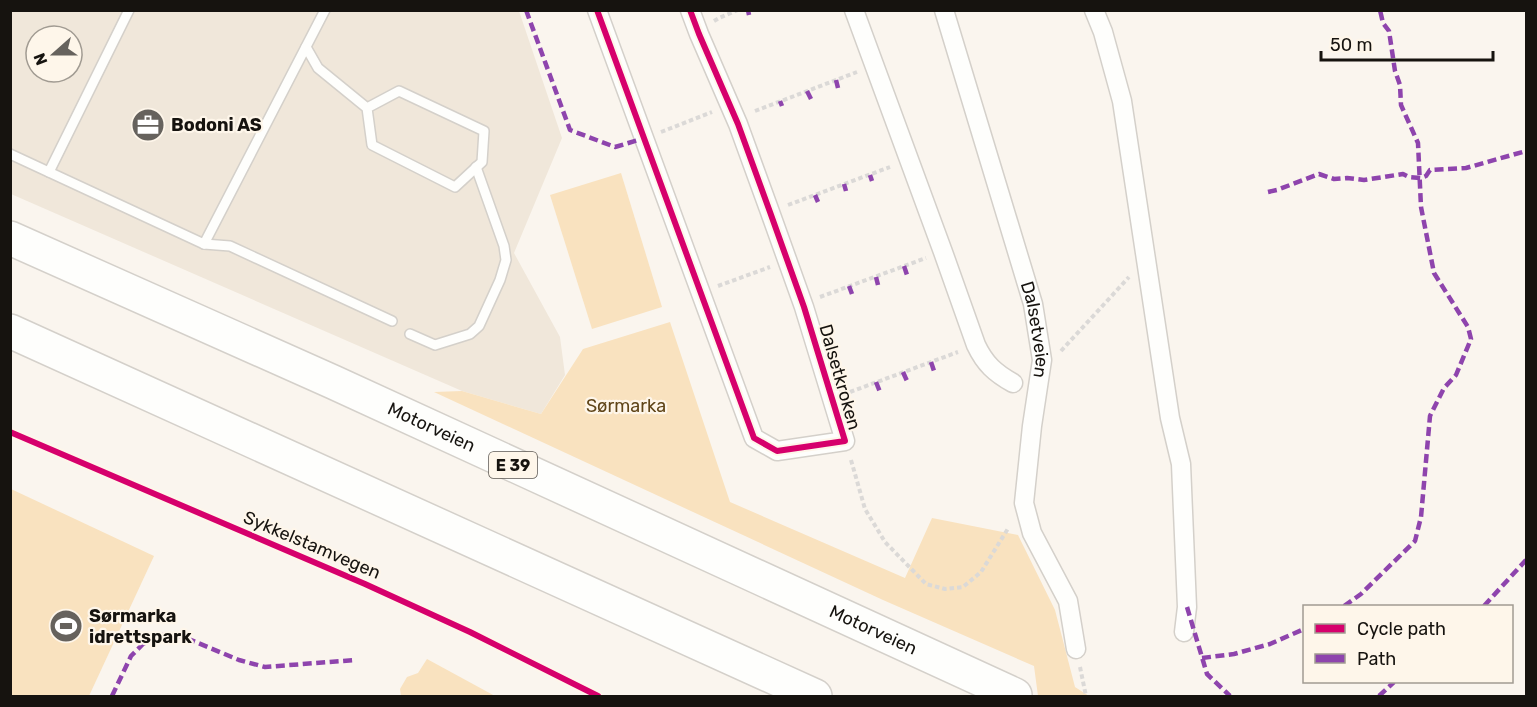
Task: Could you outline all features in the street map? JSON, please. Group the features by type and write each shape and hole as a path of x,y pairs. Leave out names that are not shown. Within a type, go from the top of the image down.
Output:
{"highway":[{"name":"Motorveien","path":"10,238 333,382 1014,695"},
{"path":"10,331 815,696"}],"street":[{"name":"Dalsetkroken","path":"597,10 754,438 777,451 845,441 804,307 770,212 738,124 690,10"},
{"path":"854,10 976,345 982,357 997,373 1013,383"},
{"name":"Dalsetveien","path":"944,10 1033,304 1042,360 1024,503 1032,533 1068,601 1076,649"},
{"path":"1094,10 1103,32 1122,101 1170,418 1181,464 1187,607 1184,632"}],"lane":[{"path":"49,172 129,10"},
{"path":"204,244 325,10"},
{"path":"306,47 318,68 367,108 372,145 455,187 482,162 484,131 399,91 367,108"},
{"path":"10,154 204,244 230,246 392,321"},
{"path":"410,334 435,345 470,334 478,326 500,280 506,260 504,246 476,167"}],"path":[{"path":"719,18 738,10"},
{"path":"750,113 874,66"},
{"path":"645,138 688,122"},
{"path":"782,207 909,160"},
{"path":"816,298 944,252"},
{"path":"1042,360 1054,358 1146,259"},
{"path":"700,293 745,276"},
{"path":"849,393 976,345"},
{"path":"845,441 865,509 885,542 926,584 945,589 963,587 981,572 1024,503"},
{"path":"1076,649 1086,696"}],"shaded area":[{"path":"11,11 519,11 562,138 514,253 560,337 565,375 541,414 462,391 11,194"}],"green space":[{"path":"621,173 662,307 592,329 550,195"},
{"name":"Sørmarka","path":"670,322 730,502 905,578 932,518 1018,535 1055,610 1075,687 1089,696 1038,696 1034,666 883,600 434,392 462,391 541,414 583,349"},
{"name":"Sørmarka idrettspark","path":"11,489 154,556 89,696 11,696"},
{"path":"427,659 495,696 401,696 400,689 407,677 418,673"}],"marked path":[{"path":"526,10 570,130 615,147 645,138"},
{"path":"748,10 749,15"},
{"path":"1345,605 1361,594 1415,541 1421,517 1430,416 1444,388 1456,375 1471,339 1468,327 1434,273 1421,207 1418,143 1401,105 1400,85 1395,71 1389,31 1383,23 1380,10"},
{"path":"836,80 838,88"},
{"path":"807,91 811,99"},
{"path":"780,101 782,106"},
{"path":"1268,192 1319,174 1334,179 1364,180 1403,174 1421,178 1426,176 1430,170 1466,168 1526,151"},
{"path":"870,175 872,181"},
{"path":"844,184 846,191"},
{"path":"815,195 818,202"},
{"path":"904,266 907,275"},
{"path":"876,277 878,285"},
{"path":"849,286 852,294"},
{"path":"931,362 934,371"},
{"path":"903,372 907,381"},
{"path":"876,382 880,392"},
{"path":"1485,605 1526,560"},
{"path":"1187,607 1207,674 1230,696"},
{"path":"1202,658 1234,654 1270,644 1303,629"},
{"path":"112,696 131,656 143,644 170,633 239,660 265,667 355,660"},
{"path":"1379,696 1393,683"}],"cycle path":[{"path":"597,10 754,438 777,451 845,441 804,307 770,212 738,124 690,10"},
{"name":"Sykkelstamvegen","path":"10,432 365,584 470,632 598,696"}],"place":[{"name":"Bodoni AS","path":"148,125"},
{"name":"Sørmarka idrettspark","path":"66,626"}]}
